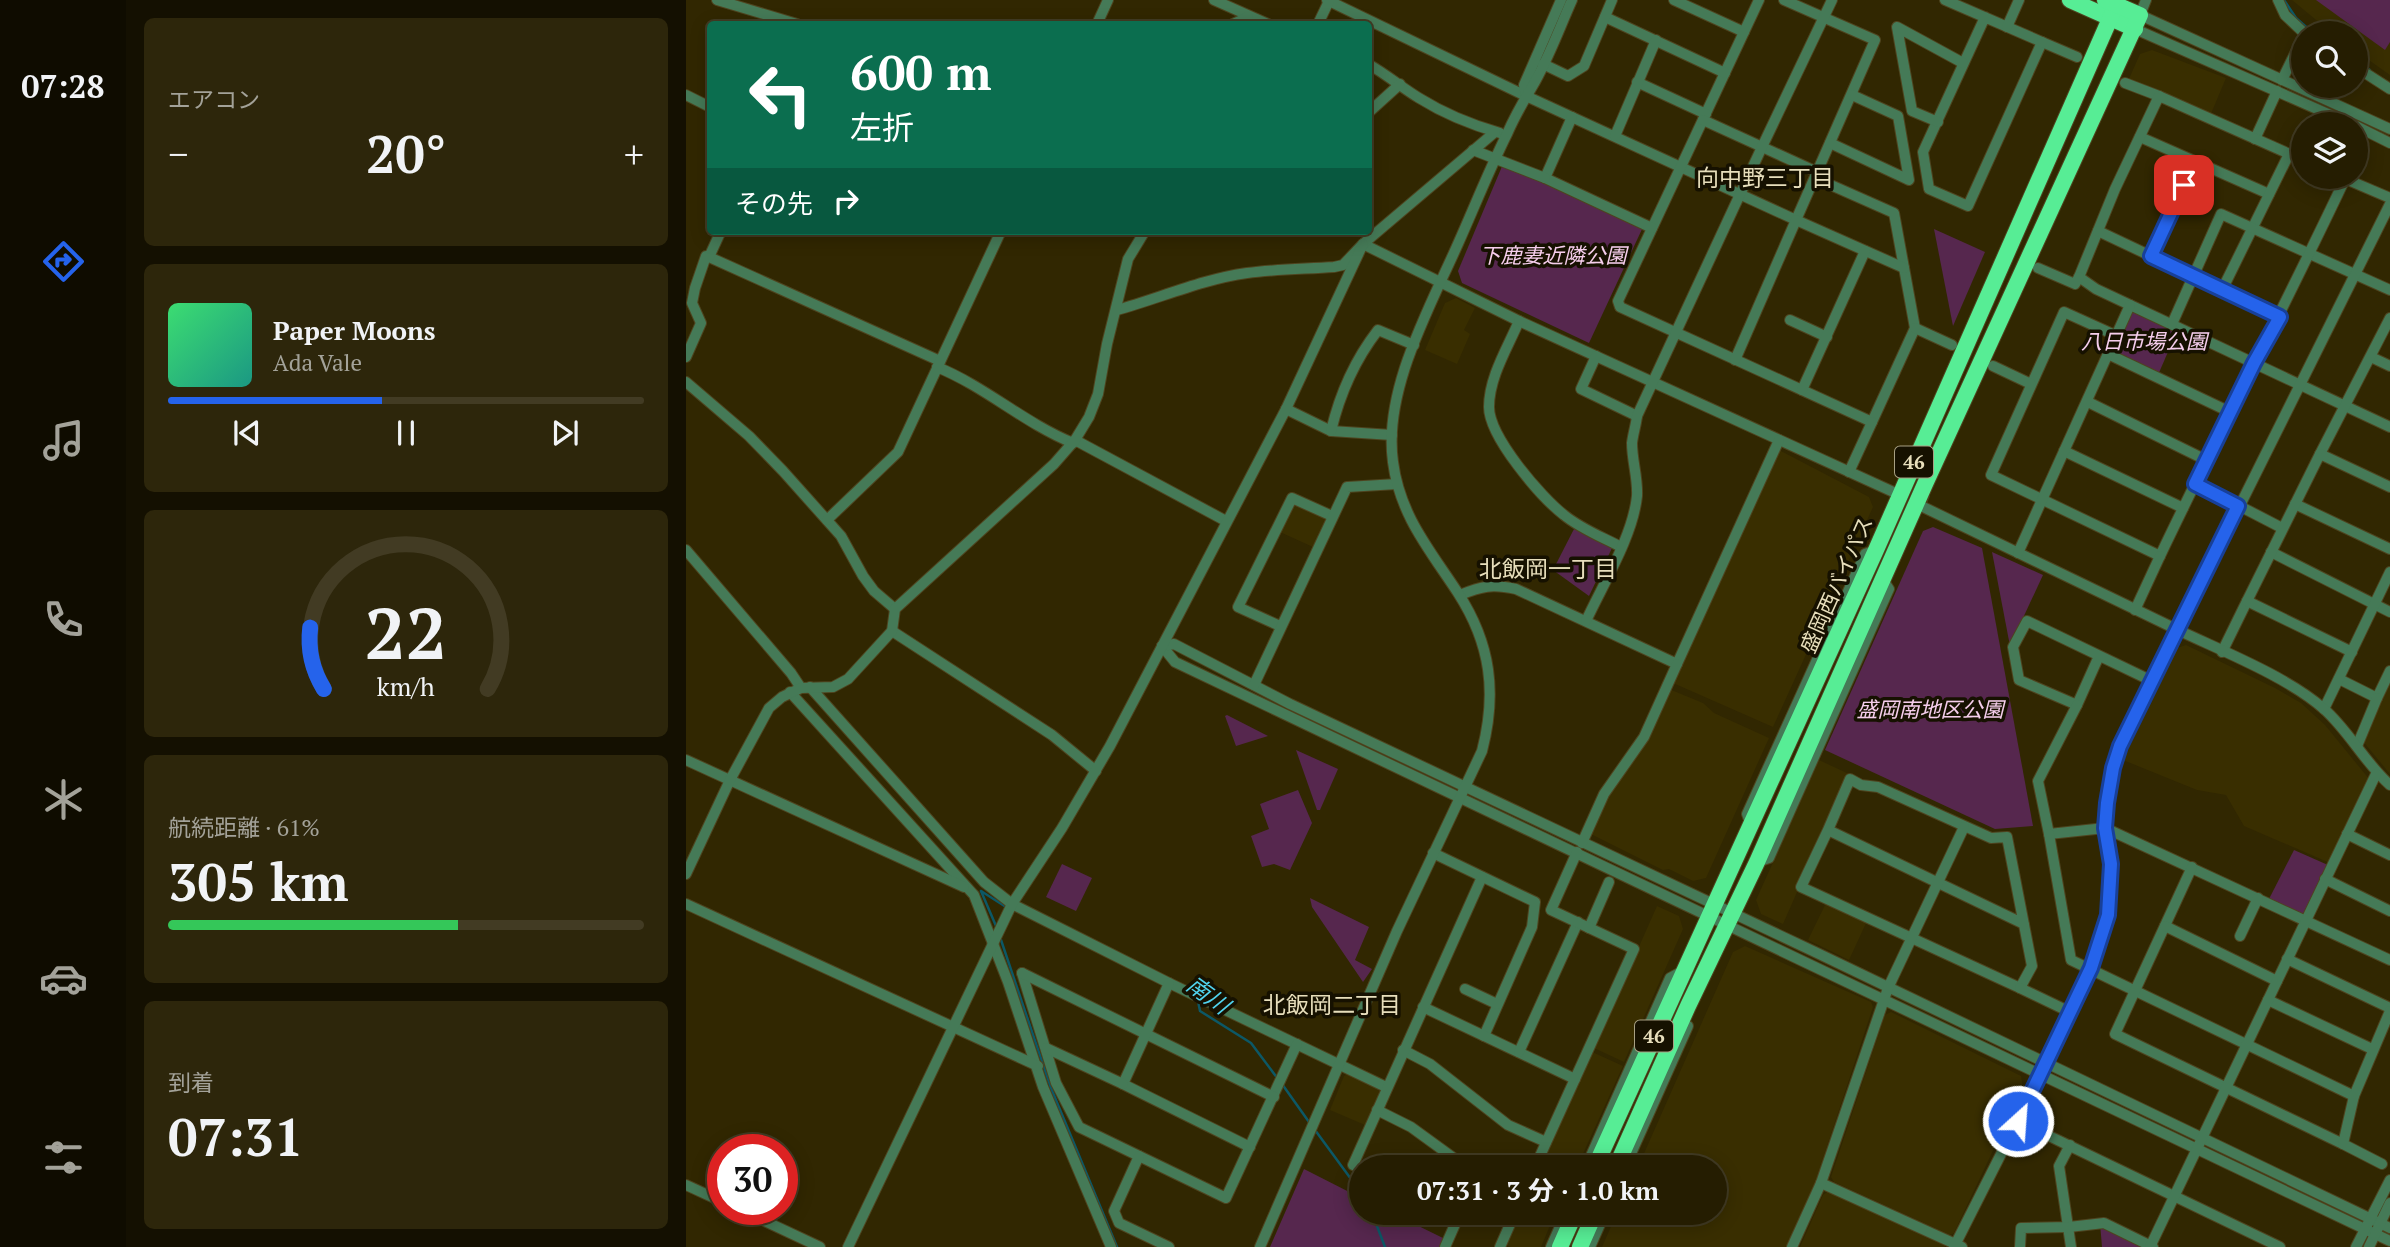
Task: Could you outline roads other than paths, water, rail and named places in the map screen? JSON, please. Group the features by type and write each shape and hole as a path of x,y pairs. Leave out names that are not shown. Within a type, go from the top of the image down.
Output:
{"highway":[{"path":"2070,0 2112,5 2141,15"},
{"name":"盛岡西バイパス","path":"1600,1155 1876,550 2112,5"},
{"name":"盛岡西バイパス","path":"1621,1155 2141,15"},
{"path":"1560,1247 1570,1225"},
{"path":"1580,1247 1590,1225"}],"street":[{"path":"716,0 787,21"},
{"path":"1098,21 1108,0"},
{"path":"1214,0 1259,21"},
{"path":"1319,21 1328,0 1371,21"},
{"path":"1526,96 1524,85 1561,0"},
{"path":"1260,1247 1433,853 1482,751 1491,687 1484,649 1475,623 1460,595 1407,515 1397,484 1392,435 1395,407 1414,345 1496,158 1500,134 1526,96 1572,0"},
{"path":"1543,64 1569,76 1584,66 1612,0"},
{"path":"1674,0 1744,32"},
{"path":"1759,0 1618,301 1620,307 1872,422"},
{"path":"1735,360 1875,40 1784,0"},
{"path":"1586,621 1631,523 1637,496 1632,442 1637,416 1832,0"},
{"path":"1945,0 2077,57"},
{"path":"2007,27 2019,0"},
{"path":"2278,0 2291,22"},
{"path":"2141,15 2390,129"},
{"path":"2141,15 2277,91 2324,112"},
{"path":"1239,21 1248,17"},
{"path":"1605,17 1726,73"},
{"path":"1985,17 1923,152 1929,189 1969,206 2042,42"},
{"path":"1372,21 1526,96 1904,268"},
{"path":"1938,122 1912,111 1897,27 1963,63"},
{"path":"1615,136 1656,40"},
{"path":"2282,80 2291,61"},
{"path":"1372,66 1419,98 1500,134"},
{"path":"2368,75 2390,89"},
{"path":"1637,82 1894,213 1915,328 1849,472"},
{"path":"2125,83 2291,155"},
{"path":"1372,109 1400,84"},
{"path":"2255,139 2277,91"},
{"path":"686,95 707,106"},
{"path":"1830,144 1909,180 1898,116 1852,95"},
{"path":"2038,268 2075,284 2159,96"},
{"path":"1545,178 1572,117"},
{"path":"2368,132 2390,143"},
{"path":"1117,310 1193,285 1246,273 1343,265 1363,244 1473,150 1500,134"},
{"path":"2140,137 2269,194"},
{"path":"1473,150 1545,178 1652,228"},
{"path":"2222,290 2288,154"},
{"path":"2151,256 2194,161"},
{"path":"2135,610 2254,363 2280,317 2338,189"},
{"path":"2368,189 2390,198"},
{"path":"1821,1183 1957,1246 2091,968 2108,915 2111,864 2105,828 2113,768 2120,746 2390,204"},
{"path":"2172,324 2221,214 2390,290"},
{"path":"2098,231 2280,317"},
{"path":"686,358 701,323 692,303 695,288 706,256 709,257 719,235"},
{"path":"827,520 898,452 999,235"},
{"path":"686,874 730,780 769,708 800,689 833,687 848,679 892,631 895,609 1054,464 1074,441 1089,417 1098,394 1128,259 1143,235"},
{"path":"1363,244 1519,321 1900,495"},
{"path":"848,1247 1012,904 1096,771 1286,409 1363,244"},
{"path":"1802,390 1865,251"},
{"path":"709,257 939,364 996,398 1024,420 1074,441 1226,521"},
{"path":"2079,277 2096,289 2390,427"},
{"path":"2018,553 2130,305"},
{"path":"2117,336 2064,312 1991,475 2160,556"},
{"path":"2222,652 2343,405 2390,318"},
{"path":"1790,320 1827,337"},
{"path":"1519,321 1491,389 1491,423 1499,441 1549,502 1577,524 1621,547"},
{"path":"1915,328 1952,345"},
{"path":"1331,431 1339,397 1360,353 1378,330 1414,345"},
{"path":"2108,354 2230,412"},
{"path":"1596,356 1581,389 1637,416"},
{"path":"2371,357 2390,366"},
{"path":"1993,366 2031,384"},
{"path":"686,382 749,436 827,520 841,536 874,591 895,609"},
{"path":"2088,402 2206,460"},
{"path":"1286,409 1331,431 1392,435"},
{"path":"1540,1155 1634,949 1551,910 1604,794 1644,737 1779,440"},
{"path":"2064,451 2183,508"},
{"path":"2320,454 2390,487"},
{"path":"1254,685 1347,486 1397,484"},
{"path":"2195,484 2282,528"},
{"path":"1280,626 1238,607 1292,498 1332,516"},
{"path":"1917,504 2289,685 2324,709 2357,746 2376,774 2390,785"},
{"path":"2295,504 2390,549"},
{"path":"686,550 974,895 1038,1066 1043,1087 1111,1247"},
{"path":"2271,552 2390,612"},
{"path":"2324,709 2390,572"},
{"path":"1460,595 1482,586 1508,587 1677,664"},
{"path":"2247,601 2352,652"},
{"path":"2077,705 2019,680 2013,647 2027,621 2152,681"},
{"path":"892,631 1052,735 1096,771"},
{"path":"1162,646 1174,645 1462,792"},
{"path":"1162,646 1175,662 1579,847 2371,1227 2390,1241"},
{"path":"2099,656 2038,780 2071,960 2354,1097"},
{"path":"2357,746 2390,671"},
{"path":"2339,678 2377,698"},
{"path":"800,689 984,883 1012,904 1386,1087"},
{"path":"686,760 970,890"},
{"path":"2020,1247 2021,1228 2104,1223 2151,1247 2376,774"},
{"path":"2020,988 2032,966 2007,837 1991,838 1878,787 1861,785 1850,779 1801,887 2070,1012"},
{"path":"1792,1247 1821,1183 1886,994 1964,827"},
{"path":"2049,834 2105,828 2390,960"},
{"path":"1828,830 2024,924"},
{"path":"2347,834 2390,855"},
{"path":"1433,853 1535,902 1532,927 1484,1035"},
{"path":"2192,867 2115,1034 2382,1164"},
{"path":"1357,1155 1482,877"},
{"path":"2325,879 2390,911"},
{"path":"1589,928 1609,882"},
{"path":"2240,936 2258,898"},
{"path":"686,904 1038,1066"},
{"path":"1519,1052 1578,922"},
{"path":"2165,926 2277,981"},
{"path":"2287,959 2390,1010 2354,1097 2343,1144"},
{"path":"1591,1155 1670,978 1683,971"},
{"path":"1274,1097 1022,973 1056,1083 1079,1127 1226,1198 1274,1097 1297,1044"},
{"path":"1123,1084 1169,983"},
{"path":"1465,989 1497,1004"},
{"path":"2267,1000 2372,1049"},
{"path":"1630,1155 1694,1012 1688,1006"},
{"path":"1423,1007 1575,1079"},
{"path":"1045,1048 1250,1147"},
{"path":"1403,1050 1430,1064 1508,1125 1546,1142"},
{"path":"1377,1110 1411,1127 1450,1155"},
{"path":"2018,1121 2280,1247"},
{"path":"2070,1145 2059,1166 2071,1247"},
{"path":"1139,1156 1114,1212 1119,1223 1169,1247"},
{"path":"2356,1247 2371,1227 2390,1180"},
{"path":"686,1185 707,1195"},
{"path":"2371,1227 2386,1226 2390,1203"},
{"path":"773,1225 820,1247"},
{"path":"1445,1247 1453,1225"},
{"path":"1500,1247 1510,1225"},
{"path":"1551,1247 1561,1225"},
{"path":"1590,1247 1600,1225"},
{"path":"2369,1247 2371,1227"}],"waterway":[{"path":"2284,0 2299,21"},
{"path":"981,891 996,926"},
{"name":"南川","path":"981,891 1006,907"},
{"path":"1000,937 1051,1088 1117,1247"},
{"name":"南川","path":"1198,1001 1200,1011 1251,1043 1278,1079"},
{"name":"南川","path":"1282,1084 1309,1122"},
{"name":"南川","path":"1315,1130 1349,1176"},
{"name":"南川","path":"1377,1225 1385,1247"}],"tunnel":[{"path":"1898,488 1928,501"}],"district":[{"name":"向中野三丁目","path":"1765,178"},
{"name":"北飯岡一丁目","path":"1548,569"},
{"name":"北飯岡二丁目","path":"1332,1005"}],"park label":[{"name":"下鹿妻近隣公園","path":"1553,256"},
{"name":"八日市場公園","path":"2144,342"},
{"name":"盛岡南地区公園","path":"1930,710"}]}
